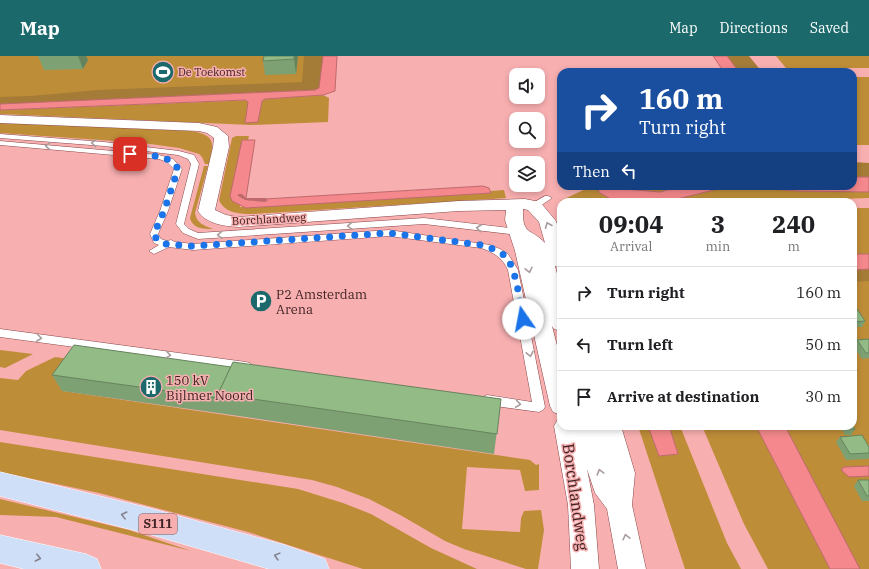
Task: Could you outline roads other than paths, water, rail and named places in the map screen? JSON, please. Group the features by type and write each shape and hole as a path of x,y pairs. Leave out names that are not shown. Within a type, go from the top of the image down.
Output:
{"main road":[{"name":"S111","path":"0,484 150,521 285,559 314,569"},
{"path":"0,548 86,569"}],"street":[{"name":"Borchlandweg","path":"0,118 199,127 212,130 221,136 221,147 206,211 213,218 225,221 238,222 541,202 557,250"},
{"path":"515,204 514,220 524,251 557,389"},
{"path":"518,232 527,236 538,245 557,309"},
{"name":"Borchlandweg","path":"567,430 581,505 585,569"},
{"name":"Borchlandweg","path":"589,430 604,485 619,505"},
{"name":"Borchlandweg","path":"610,430 623,474 619,505 632,569"}],"lane":[{"path":"0,136 104,144 179,153 191,157 195,164 180,224 182,228 193,235"},
{"path":"0,143 70,148 159,157 169,160 178,169 164,211 154,234 157,240 166,244 193,246 389,233 481,245 492,248 504,255 513,270 539,407 477,399"},
{"path":"154,251 166,244 193,235 211,236 424,221 518,232"},
{"path":"0,333 259,368"}],"waterway":[{"path":"240,195 245,199 265,200"}],"place":[{"name":"De Toekomst","path":"163,72"},
{"name":"P2 Amsterdam Arena","path":"261,301"},
{"name":"150 kV Bijlmer Noord","path":"151,387"}]}
